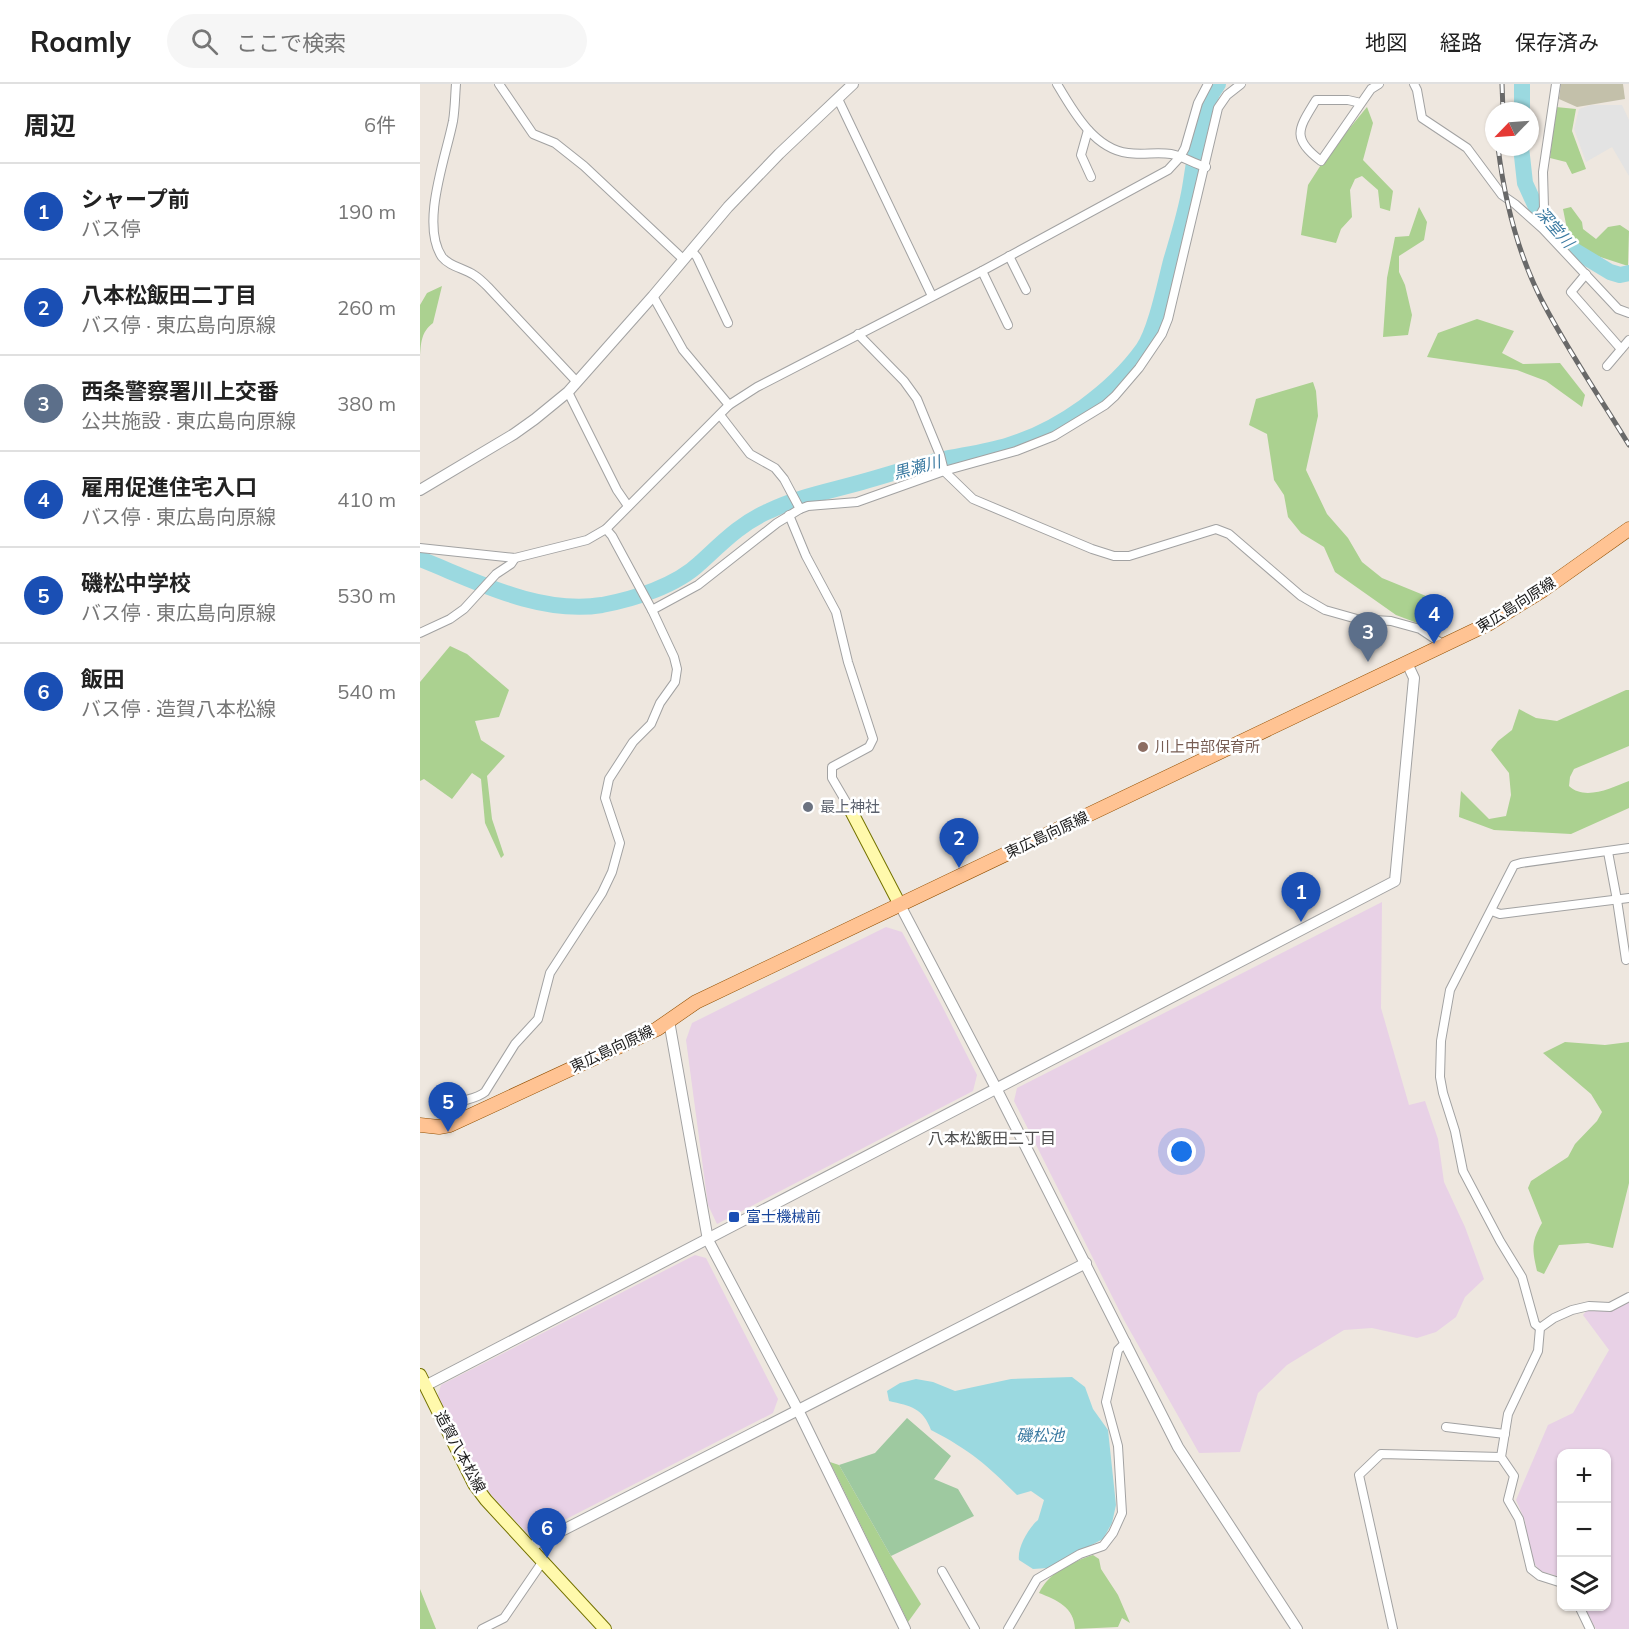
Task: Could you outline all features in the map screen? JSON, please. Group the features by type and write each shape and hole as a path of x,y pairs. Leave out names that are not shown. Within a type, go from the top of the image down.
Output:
{"main road":[{"name":"東広島向原線","path":"420,1125 439,1127 450,1125 657,1029 696,1002 1488,624 1543,590 1629,529"},
{"path":"849,807 900,905"},
{"name":"造賀八本松線","path":"423,1381 474,1484 486,1500 605,1629"}],"street":[{"path":"456,84 453,122 433,199 433,224 437,248 444,259 455,267 474,274 488,287 577,382"},
{"path":"499,84 533,134 555,143 584,166 683,259"},
{"path":"420,490 514,434 568,392 728,207 779,154 853,84"},
{"path":"1057,84 1088,130 1102,142 1126,153 1171,154 1204,166"},
{"path":"420,548 515,558 587,540 606,529 729,405 757,387 982,272 1168,170 1183,158 1198,103 1208,84"},
{"path":"651,608 698,585 800,509 808,506 857,502 944,471 1016,451 1054,436 1105,405 1139,368 1162,334 1168,319 1218,108 1227,95 1241,84"},
{"path":"1361,103 1348,100 1316,100 1301,125 1300,137 1308,151 1321,161 1371,89 1379,84"},
{"path":"1414,84 1422,118 1467,148 1502,195 1537,220 1618,309 1629,313"},
{"path":"1537,220 1544,208 1544,172 1556,84"},
{"path":"838,99 932,296"},
{"path":"1088,130 1081,155 1091,177"},
{"path":"691,250 697,257 728,323"},
{"path":"1009,256 1026,290"},
{"path":"982,272 1008,325"},
{"path":"1586,274 1571,292 1620,349"},
{"path":"653,296 683,350 729,405"},
{"path":"858,334 904,381 917,399 940,455 944,471 980,504 1114,556 1129,556 1216,529 1229,534 1301,596 1325,610 1357,619 1391,621 1420,629 1444,645"},
{"path":"1607,366 1629,340"},
{"path":"568,392 617,490 628,506"},
{"path":"720,416 750,454 775,468 791,490 800,509"},
{"path":"789,515 806,556 836,612 848,662 873,739 869,747 832,767 832,778 849,807"},
{"path":"450,1125 447,1112 450,1107 457,1102 478,1097 485,1092 515,1044 534,1025 542,1010 550,973 602,893 612,872 620,843 605,798 609,779 633,742 651,724 660,704 675,682 674,657 641,589 606,529"},
{"path":"420,633 450,619 464,609 496,574 511,564 515,558"},
{"path":"423,1381 708,1239 1395,881 1414,678 1407,663"},
{"path":"1540,1328 1535,1324 1522,1277 1463,1171 1440,1077 1441,1041 1450,990 1514,866 1521,863 1629,848"},
{"path":"1608,852 1626,960"},
{"path":"1492,911 1500,914 1629,898"},
{"path":"900,905 1179,1447 1297,1629"},
{"path":"669,1021 708,1239 798,1410 905,1629"},
{"path":"530,1547 1086,1263"},
{"path":"1557,1581 1540,1576 1531,1569 1519,1520 1508,1500 1514,1476 1501,1457 1508,1414 1538,1351 1540,1328 1554,1318 1572,1310 1589,1306 1610,1307 1629,1297"},
{"path":"1008,1629 1037,1579 1080,1554 1103,1546 1113,1533 1122,1513 1119,1446 1106,1402 1118,1350 1126,1342"},
{"path":"1446,1427 1505,1434"},
{"path":"1394,1629 1359,1475 1381,1454 1501,1457"},
{"path":"482,1629 504,1618 543,1561"},
{"path":"942,1571 975,1629"},
{"path":"1581,1611 1590,1629"}],"shaded area":[{"path":"1561,84 1623,84 1625,99 1577,107 1559,99"},
{"path":"1591,105 1622,105 1629,120 1629,176 1612,147 1586,162 1574,129 1579,109"},
{"path":"1382,902 1381,1008 1409,1105 1425,1101 1438,1139 1444,1182 1465,1227 1484,1279 1465,1297 1456,1317 1436,1332 1417,1338 1372,1328 1344,1330 1287,1365 1258,1393 1240,1452 1199,1453 1124,1320 1014,1101 1017,1088"},
{"path":"886,927 902,932 942,1006 977,1075 973,1091 717,1224 708,1205 686,1040 692,1023"},
{"path":"695,1255 706,1258 778,1399 773,1413 539,1533 526,1532 492,1496 476,1473 437,1398 441,1385"},
{"path":"1629,1302 1629,1629 1596,1629 1586,1611 1611,1611 1611,1449 1557,1449 1557,1576 1540,1571 1531,1559 1525,1521 1516,1500 1548,1425 1573,1413 1609,1350 1583,1315 1588,1309 1613,1310"}],"green space":[{"path":"1367,107 1373,123 1363,160 1393,191 1390,211 1380,208 1378,190 1362,176 1355,179 1350,190 1352,217 1341,229 1336,243 1301,235 1308,185 1326,157"},
{"path":"1556,107 1576,109 1572,131 1586,169 1572,174 1566,162 1550,158"},
{"path":"1419,207 1427,222 1424,240 1399,256 1399,272 1405,285 1412,315 1408,335 1383,337 1387,278 1395,237 1409,236"},
{"path":"1571,207 1582,222 1583,229 1596,239 1608,227 1620,225 1629,231 1628,266 1579,250 1569,239 1563,209"},
{"path":"442,286 433,323 422,338 420,357 420,305 427,293"},
{"path":"1477,319 1514,331 1502,353 1523,364 1560,363 1585,395 1582,407 1546,381 1517,370 1427,357 1438,333"},
{"path":"1313,382 1318,416 1306,470 1327,514 1348,538 1362,562 1382,578 1426,596 1436,609 1425,626 1396,615 1335,572 1324,547 1301,533 1288,517 1284,495 1274,480 1267,434 1249,425 1256,399"},
{"path":"450,646 467,654 509,690 499,717 475,721 481,740 505,756 487,776 492,819 504,855 501,858 485,823 481,779 472,773 452,799 424,779 420,781 420,682"},
{"path":"1629,690 1629,746 1574,769 1569,786 1583,793 1590,793 1606,790 1629,781 1629,808 1571,834 1494,830 1459,817 1461,791 1489,819 1506,816 1511,795 1509,773 1491,750 1512,730 1519,709 1536,718 1557,721"},
{"path":"1565,1042 1605,1045 1629,1042 1629,1183 1613,1248 1588,1243 1559,1245 1544,1274 1537,1271 1533,1251 1534,1241 1542,1223 1528,1188 1531,1181 1568,1157 1575,1144 1597,1121 1602,1112 1591,1094 1543,1053"},
{"path":"907,1418 951,1456 934,1479 958,1489 974,1516 891,1556 839,1465 875,1453"},
{"path":"830,1462 839,1465 921,1604 908,1622"},
{"path":"1093,1555 1099,1559 1101,1569 1118,1595 1130,1623 1122,1618 1118,1627 1075,1629 1071,1615 1063,1605 1039,1593 1055,1574"},
{"path":"420,1589 436,1629 420,1629"}],"water":[{"name":"磯松池","path":"1072,1377 1085,1387 1093,1409 1108,1430 1116,1505 1112,1523 1103,1539 1048,1568 1033,1569 1019,1560 1019,1555 1024,1538 1038,1520 1044,1500 1031,1491 1017,1495 977,1459 957,1444 931,1430 920,1412 889,1401 887,1391 900,1383 916,1379 933,1382 955,1391 1011,1379"}],"waterway":[{"name":"黒瀬川","path":"420,559 486,586 531,601 578,607 602,605 641,595 667,585 690,571 741,527 780,506 930,462 1009,445 1047,430 1101,394 1131,365 1148,341 1160,306 1184,215 1203,119 1218,84"},
{"name":"深堂川","path":"1522,84 1522,102"},
{"name":"深堂川","path":"1522,156 1525,183 1536,207 1567,246 1610,272 1620,275 1629,273"}],"railway":[{"path":"1502,84 1503,102"},
{"path":"1499,156 1515,232 1529,273 1577,363 1629,445"}],"place":[{"name":"雇用促進住宅入口","path":"1434,644"},
{"name":"西条警察署川上交番","path":"1368,662"},
{"name":"川上中部保育所","path":"1143,747"},
{"name":"最上神社","path":"808,807"},
{"name":"八本松飯田二丁目","path":"959,868"},
{"name":"シャープ前","path":"1301,922"},
{"name":"磯松中学校","path":"448,1132"},
{"name":"富士機械前","path":"734,1217"},
{"name":"飯田","path":"547,1558"}],"district":[{"name":"八本松飯田二丁目","path":"992,1138"}]}
